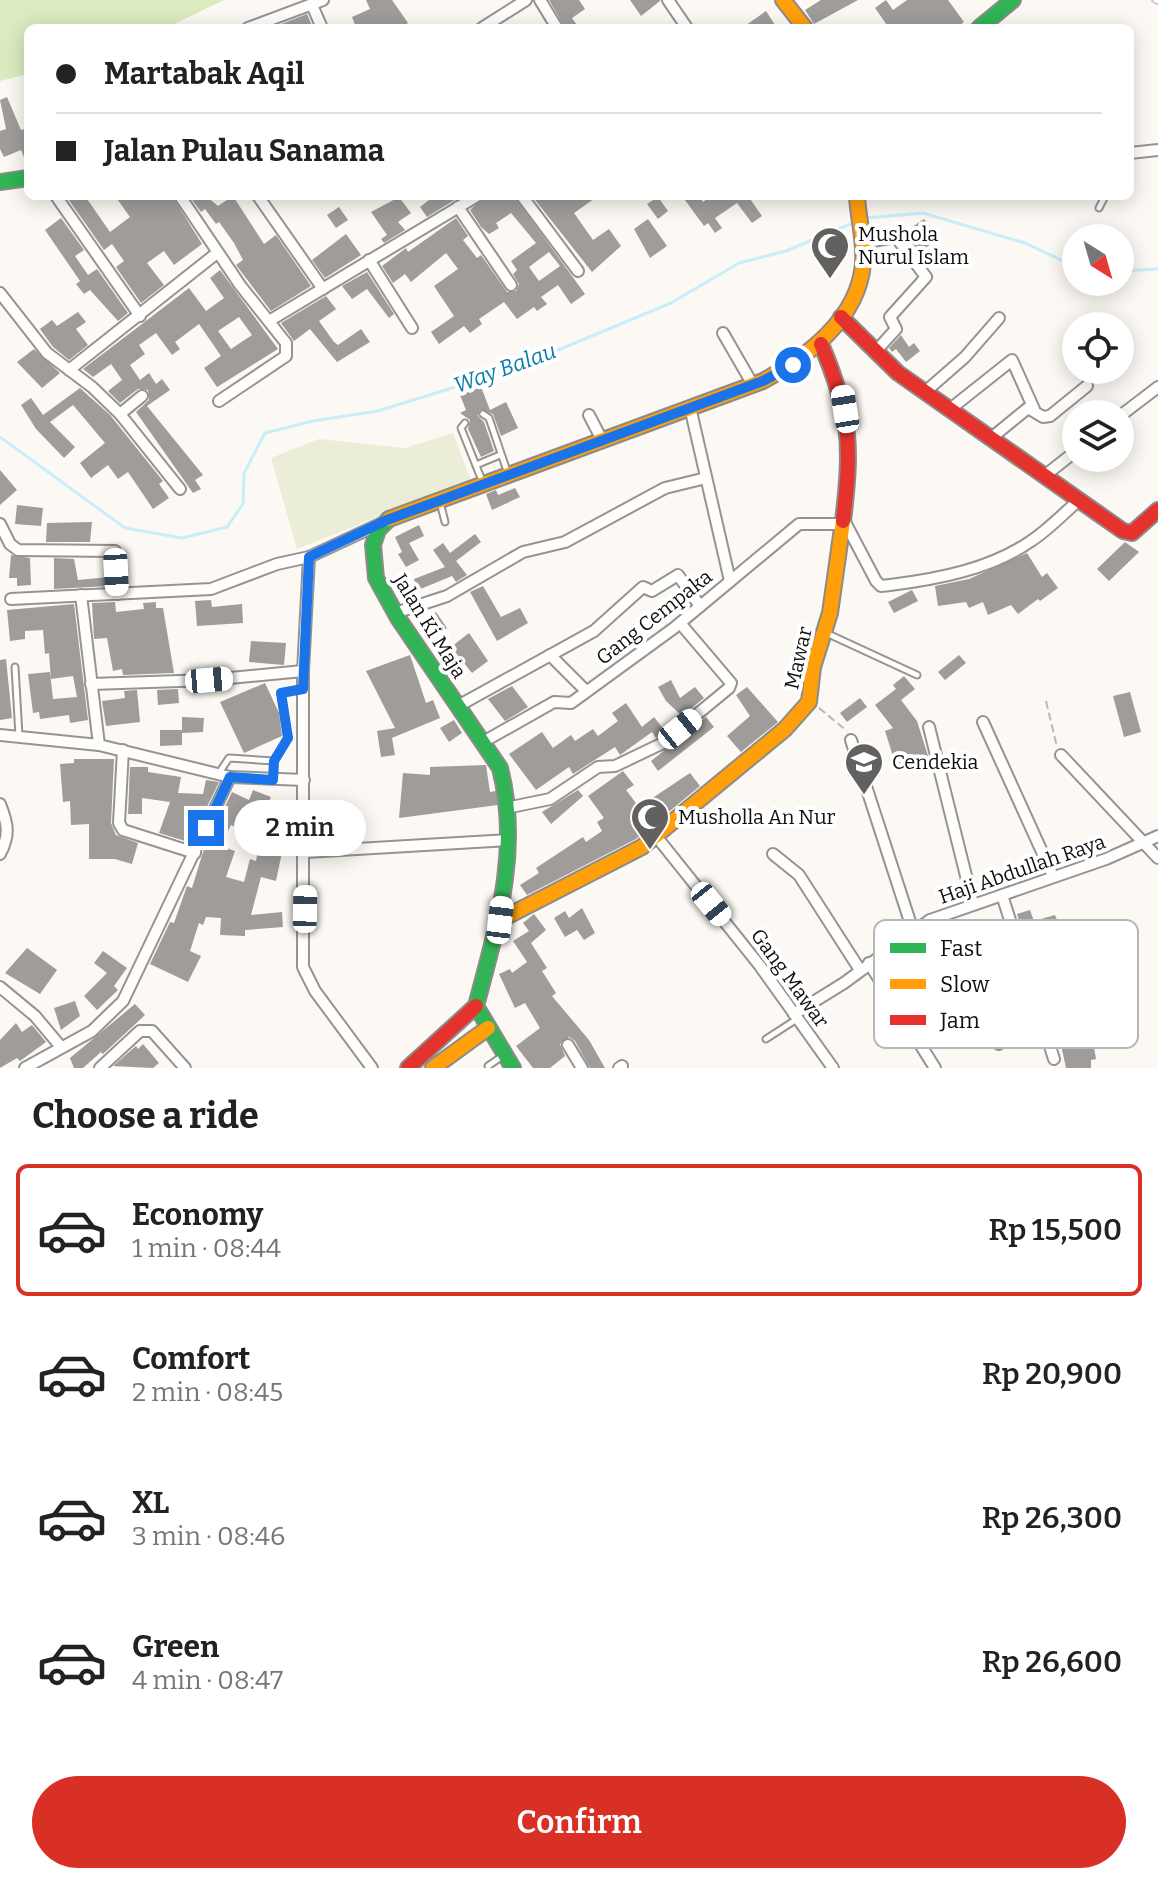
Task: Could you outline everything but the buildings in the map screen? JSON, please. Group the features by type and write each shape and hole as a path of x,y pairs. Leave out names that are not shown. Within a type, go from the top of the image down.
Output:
{"main road":[{"path":"783,0 802,24"},
{"path":"992,23 1013,0"},
{"path":"0,182 24,179"},
{"path":"387,520 753,385 793,365 821,344 841,317 862,275 857,203"},
{"path":"841,317 925,392 1123,531 1132,533 1158,510"},
{"name":"Mawar","path":"500,920 601,869 656,836 785,729 809,702 813,667 846,524 848,425 842,393 821,344"},
{"name":"Jalan Ki Maja","path":"387,520 378,530 373,545 376,578 395,613 500,768 511,807 500,920 476,1006"},
{"path":"408,1068 476,1006 513,1068"},
{"path":"433,1068 488,1028"}],"street":[{"path":"259,24 323,0"},
{"path":"488,24 526,0"},
{"path":"540,0 555,24"},
{"path":"668,0 684,24"},
{"path":"312,5 320,24"},
{"path":"1134,153 1157,150 1158,163"},
{"path":"59,200 140,316"},
{"path":"183,200 287,350 286,356 219,401"},
{"path":"261,200 323,289"},
{"path":"269,321 470,200"},
{"path":"525,200 578,271"},
{"path":"458,207 511,285"},
{"path":"862,247 896,237 926,277 890,317 896,329 876,351"},
{"path":"69,370 217,253"},
{"path":"369,260 412,328"},
{"path":"0,293 47,353 120,414 180,489"},
{"path":"925,392 965,357 999,318"},
{"path":"723,333 753,385"},
{"path":"949,410 1012,360 1034,409 1043,417 1050,416 1087,386"},
{"path":"1134,405 1158,387"},
{"path":"120,414 142,396"},
{"path":"690,407 730,581"},
{"path":"990,439 1028,408 1034,409"},
{"path":"589,415 602,440"},
{"path":"1043,477 1062,462"},
{"path":"395,613 447,596 523,552 565,542 665,488 706,478"},
{"path":"846,524 881,586 948,576 1007,555 1031,541 1078,501"},
{"path":"11,599 211,589 277,564 309,557 387,520"},
{"path":"0,524 10,544 18,550 115,551 118,594"},
{"name":"Gang Cempaka","path":"483,742 554,702 571,703 680,623 799,524 846,524"},
{"path":"309,557 303,671 306,852 303,967 315,991 372,1068"},
{"path":"458,706 594,631 643,587 652,591 678,575 700,606"},
{"path":"81,595 99,745"},
{"path":"511,807 550,799 598,767 615,766 661,744 729,688 731,683 680,623"},
{"path":"550,655 586,691"},
{"path":"91,684 209,680 303,671"},
{"path":"983,722 1053,876"},
{"path":"929,727 973,904"},
{"path":"0,735 99,745 230,777 304,780"},
{"path":"851,740 909,920"},
{"path":"123,750 119,823 123,830 195,853"},
{"path":"1061,755 1158,858"},
{"path":"25,1068 92,1031 123,1001 230,777"},
{"path":"0,804 7,821 8,838 0,854"},
{"name":"Gang Mawar","path":"656,836 833,1068"},
{"name":"Haji Abdullah Raya","path":"930,920 1145,844 1158,836"},
{"path":"306,852 509,840"},
{"path":"773,854 799,875 874,980"},
{"path":"1002,895 1010,920"},
{"name":"Haji Abdullah Raya","path":"796,1016 874,959"},
{"path":"0,987 35,1016 61,1047"},
{"path":"100,1068 140,1031 152,1031 185,1068"},
{"path":"568,1045 582,1068"},
{"path":"921,1048 935,1068"},
{"path":"1051,1048 1054,1059"}],"lane":[{"path":"1099,208 1103,200"},
{"path":"483,414 489,418 509,475"},
{"path":"465,423 461,428 483,485"},
{"path":"476,465 500,455"},
{"path":"440,501 445,522"},
{"path":"823,631 917,675"},
{"path":"15,667 19,737"},
{"path":"273,780 274,761 288,738 281,693 303,689"},
{"path":"218,775 229,758 274,761"},
{"path":"766,1039 796,1016"},
{"path":"488,1066 504,1055"}],"path":[{"path":"1046,701 1052,738 1061,755"},
{"path":"809,702 845,726 851,740"}],"green space":[{"path":"0,0 224,0 174,24 24,24 24,75 0,81"},
{"path":"453,433 471,480 297,549 271,458 319,439 405,448"}],"waterway":[{"name":"Way Balau","path":"866,218 923,213 1025,243 1062,260"},
{"name":"Way Balau","path":"0,437 125,528 182,538 227,527 243,504 244,473 265,433 313,421 378,411 510,370 671,303 739,263 786,251 855,222"},
{"name":"Way Balau","path":"1134,270 1158,269"}],"railway":[{"path":"1154,0 1158,2"}],"traffic: fast":[{"path":"984,24 1013,0"},
{"path":"0,182 24,179"},
{"path":"389,519 378,530 373,545 376,578 398,618 500,768 508,829 504,888 476,1006 513,1068"}],"traffic: slow":[{"path":"783,0 802,24"},
{"path":"389,519 763,381 797,360 841,319 859,284 863,255 857,200"},
{"path":"500,920 642,847 785,729 809,702 813,667 830,613 843,521"},
{"path":"433,1068 488,1028"}],"traffic: jam":[{"path":"841,317 898,373 1123,531 1132,533 1158,510"},
{"path":"821,344 844,411 847,431 848,472 843,521"},
{"path":"408,1068 476,1006"}],"place":[{"name":"Mushola Nurul Islam","path":"830,280"},
{"name":"Cendekia","path":"864,796"},
{"name":"Musholla An Nur","path":"650,851"}],"route":[{"path":"206,828 230,777 273,780 274,761 288,738 281,693 303,689 309,557 345,537 387,520 763,381 793,365"}]}
